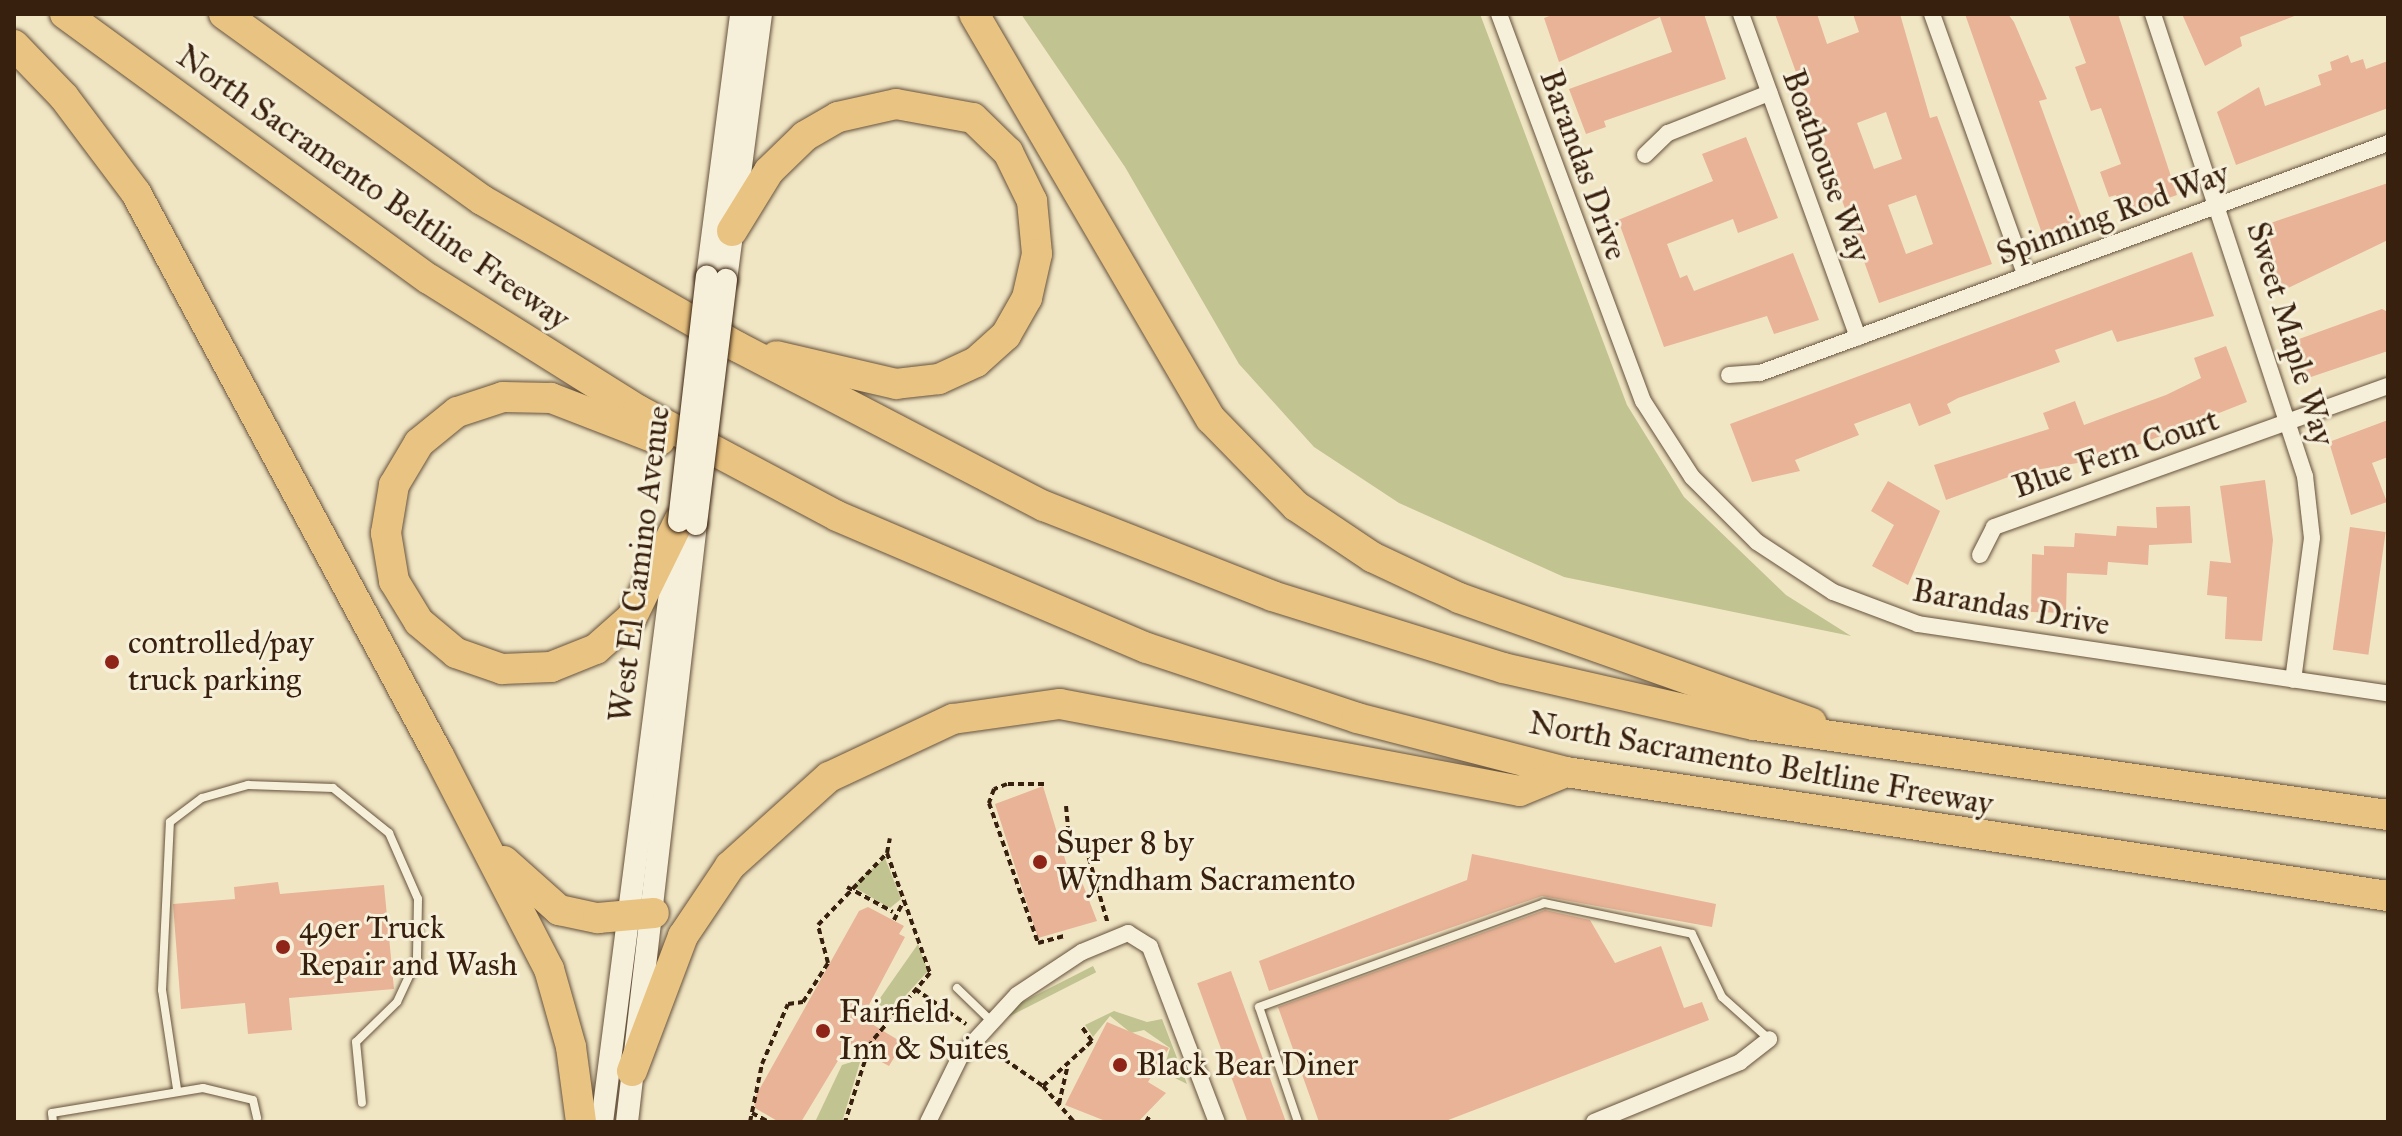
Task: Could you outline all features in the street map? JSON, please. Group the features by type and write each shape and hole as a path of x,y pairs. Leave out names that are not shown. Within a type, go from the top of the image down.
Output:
{"highway":[{"name":"North Sacramento Beltline Freeway","path":"65,14 429,279 759,478 949,568 1147,648 1357,718 1566,772 2388,896"},
{"name":"North Sacramento Beltline Freeway","path":"224,14 482,200 738,347 1016,493 1272,596 1619,697 1843,737 2388,815"},
{"path":"974,14 1211,419 1296,506 1372,557 1459,598 1843,737"},
{"path":"14,45 64,97 136,193 438,754 549,969 571,1047 581,1122"},
{"path":"732,231 769,171 805,136 838,117 896,104 947,109 993,135 1022,175 1036,227 1032,280 1015,321 995,347 955,374 896,384 738,347"},
{"path":"688,522 632,617 596,649 551,667 502,669 456,653 419,622 394,581 386,533 394,485 419,443 457,412 503,397 551,398 759,478"},
{"path":"632,1071 683,936 730,866 829,777 953,719 1060,704 1520,791 1566,772"},
{"path":"438,754 523,883 559,910 640,914"}],"main road":[{"name":"West El Camino Avenue","path":"602,1122 640,914 716,279 741,14"},
{"name":"West El Camino Avenue","path":"716,279 732,231 761,14"},
{"name":"West El Camino Avenue","path":"627,1122 640,914"}],"street":[{"name":"Barandas Drive","path":"1499,14 1643,401 1692,477 1757,542 1833,592 1918,624 2388,693"},
{"name":"Boathouse Way","path":"1741,14 1858,337"},
{"path":"1932,14 2026,276"},
{"name":"Sweet Maple Way","path":"2153,14 2220,204 2286,424 2305,476 2312,538 2293,680"},
{"path":"1645,155 1668,133 1769,93"},
{"name":"Spinning Rod Way","path":"1729,375 1760,373 2388,143"},
{"name":"Blue Fern Court","path":"1980,555 1994,527 2388,386"},
{"path":"928,1122 960,1057 991,1021 1041,976 1128,933 1150,947 1217,1122"},
{"path":"1594,1122 1740,1062 1769,1039"}],"lane":[{"path":"177,1089 162,990 170,822 202,798 248,785 333,788 389,833 418,899 417,959 397,1002 356,1042 362,1103"},
{"path":"1298,1122 1259,1007 1544,903 1692,934 1722,997 1769,1039"},
{"path":"957,988 991,1021"},
{"path":"53,1122 52,1113 177,1089 253,1100 257,1118"}],"path":[{"path":"1044,784 1007,784 994,789 989,803 1038,943 1065,936"},
{"path":"1066,806 1070,848 1086,848 1108,924"},
{"path":"845,1122 871,1042 930,973 887,853 890,838"},
{"path":"750,1122 788,1004 803,1002 828,963 818,925 847,887 887,853"},
{"path":"847,887 893,912"},
{"path":"894,920 893,912 904,900"},
{"path":"1082,1027 1092,1041 1043,1086 1074,1122 1089,1122"},
{"path":"1059,1104 1067,1064"},
{"path":"752,1113 769,1122"}],"green space":[{"path":"1021,14 1480,14 1627,405 1684,497 1786,595 1851,636 1564,577 1399,503 1314,447 1239,364 1125,167"},
{"path":"885,858 901,899 890,908 852,886"},
{"path":"918,944 928,971 883,1020 878,1001"},
{"path":"1093,966 1096,972 999,1022 996,1015"},
{"path":"1114,1011 1147,1022 1162,1019 1187,1084 1163,1072 1170,1048 1144,1030 1131,1033 1110,1016 1093,1037 1085,1025"},
{"path":"861,1059 842,1122 815,1122 842,1065"}],"building":[{"path":"1555,14 1704,14 1726,79 1604,121 1606,127 1586,134 1569,89 1672,52 1660,17 1559,62 1544,18"},
{"path":"1775,14 1817,14 1827,44 1859,32 1853,14 1900,14 1930,118 1937,116 1992,264 1879,303","holes":["1886,112 1902,159 1874,169 1857,123","1916,195 1933,244 1906,254 1888,205"]},
{"path":"1965,14 2008,14 2014,22 2047,99 2039,101 2085,227 2045,242"},
{"path":"2068,14 2118,14 2177,195 2122,214 2116,195 2109,197 2100,172 2121,164 2101,108 2091,111 2075,67 2086,63"},
{"path":"2182,14 2297,15 2240,37 2242,46 2205,66"},
{"path":"2348,55 2351,63 2363,59 2366,69 2388,61 2388,108 2236,165 2217,112 2259,87 2265,106 2321,85 2318,75 2332,70 2330,62"},
{"path":"1746,137 1778,218 1738,233 1733,219 1667,244 1680,278 1687,275 1694,291 1793,253 1819,320 1774,334 1767,316 1664,347 1618,220 1713,181 1702,154"},
{"path":"2388,183 2388,240 2282,291 2259,227"},
{"path":"2192,252 2214,316 2117,342 2112,330 2055,350 2060,362 1958,398 1947,404 1951,413 1919,426 1910,403 1854,424 1859,435 1795,460 1800,471 1752,482 1730,424"},
{"path":"2382,309 2388,312 2388,351 2299,381 2285,344"},
{"path":"2226,346 2247,402 2102,459 2022,472 1946,500 1934,465 2049,429 2043,413 2075,401 2084,425 2166,395 2201,378 2194,358"},
{"path":"2388,420 2388,457 2372,463 2387,502 2351,515 2329,442"},
{"path":"2265,480 2273,540 2262,641 2225,639 2227,597 2207,595 2210,561 2231,563 2220,486"},
{"path":"1888,481 1940,511 1908,585 1872,566 1894,525 1871,511"},
{"path":"2190,506 2192,543 2149,545 2148,565 2108,562 2107,575 2067,573 2066,613 2031,612 2032,554 2044,555 2044,546 2074,547 2075,533 2116,536 2117,526 2157,528 2156,507"},
{"path":"2350,527 2386,532 2368,655 2333,650"},
{"name":"Super 8 by Wyndham Sacramento","path":"1043,786 1071,879 1080,877 1097,921 1038,938 995,804"},
{"path":"1472,854 1716,904 1712,927 1542,896 1269,991 1259,961 1467,880"},
{"name":"49er Truck Repair and Wash","path":"278,882 280,894 384,885 394,989 289,998 292,1030 248,1034 245,1003 181,1009 173,904 235,899 234,887"},
{"name":"Fairfield Inn & Suites","path":"868,907 904,926 899,934 905,937 862,1018 903,1043 889,1066 848,1044 801,1122 779,1122 755,1108 754,1099 859,911"},
{"path":"1545,910 1590,920 1615,963 1661,946 1684,1008 1702,1002 1709,1020 1443,1122 1319,1122 1278,1007"},
{"path":"1231,971 1286,1121 1248,1122 1197,983"},
{"name":"Black Bear Diner","path":"1107,1022 1169,1048 1148,1082 1166,1093 1138,1122 1108,1122 1065,1105"}],"place":[{"name":"controlled/pay truck parking","path":"112,662"},
{"name":"Super 8 by Wyndham Sacramento","path":"1040,862"},
{"name":"49er Truck Repair and Wash","path":"283,947"},
{"name":"Fairfield Inn & Suites","path":"823,1031"},
{"name":"Black Bear Diner","path":"1120,1065"}]}
